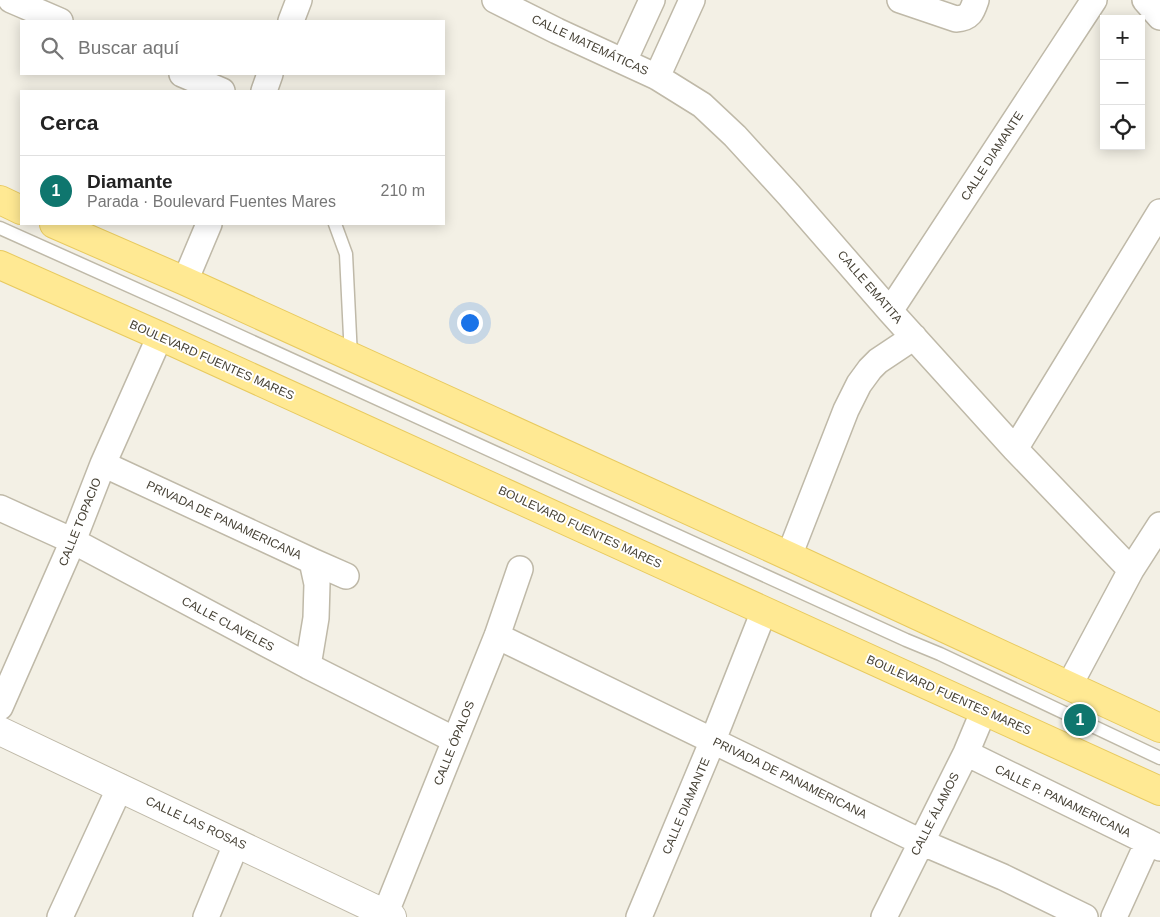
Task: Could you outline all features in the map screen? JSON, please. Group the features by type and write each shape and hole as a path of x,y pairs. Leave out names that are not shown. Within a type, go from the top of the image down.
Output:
{"main road":[{"path":"0,200 20,210"},
{"path":"56,225 185,281 789,556 1160,728"},
{"name":"BOULEVARD FUENTES MARES","path":"0,265 1160,791"}],"street":[{"path":"11,0 58,20"},
{"path":"291,20 299,0"},
{"name":"CALLE MATEMÁTICAS","path":"495,0 657,77"},
{"path":"624,61 652,0"},
{"path":"657,77 692,0"},
{"path":"900,0 956,19 968,15 974,6"},
{"name":"CALLE DIAMANTE","path":"890,311 1094,0"},
{"path":"1145,0 1160,17"},
{"path":"184,75 220,90"},
{"path":"264,90 270,75"},
{"name":"CALLE EMATITA","path":"657,77 702,105 735,136 1015,449 1131,570"},
{"path":"1015,449 1160,212"},
{"path":"185,281 209,225"},
{"name":"CALLE TOPACIO","path":"0,707 73,541 103,464 160,336"},
{"path":"789,556 846,410 859,384 878,361 914,337"},
{"name":"PRIVADA DE PANAMERICANA","path":"103,464 346,576"},
{"name":"CALLE CLAVELES","path":"0,508 73,541 308,666 455,740"},
{"path":"1069,686 1131,570 1160,525"},
{"path":"308,666 316,618 317,584 312,561"},
{"name":"CALLE ÓPALOS","path":"387,916 497,636 520,569"},
{"name":"CALLE DIAMANTE","path":"639,917 713,740 764,611"},
{"name":"PRIVADA DE PANAMERICANA","path":"497,636 921,842 1003,877 1085,917"},
{"name":"CALLE ÁLAMOS","path":"884,917 966,753 984,710"},
{"name":"CALLE LAS ROSAS","path":"0,731 237,842 387,916"},
{"name":"CALLE P. PANAMERICANA","path":"966,753 1154,845"},
{"path":"60,917 120,787"},
{"path":"206,917 237,842"},
{"path":"1114,917 1154,845"}],"lane":[{"path":"335,225 346,254 351,357"},
{"path":"0,228 940,654 1160,758"}],"place":[{"name":"Diamante","path":"1080,720"}]}
